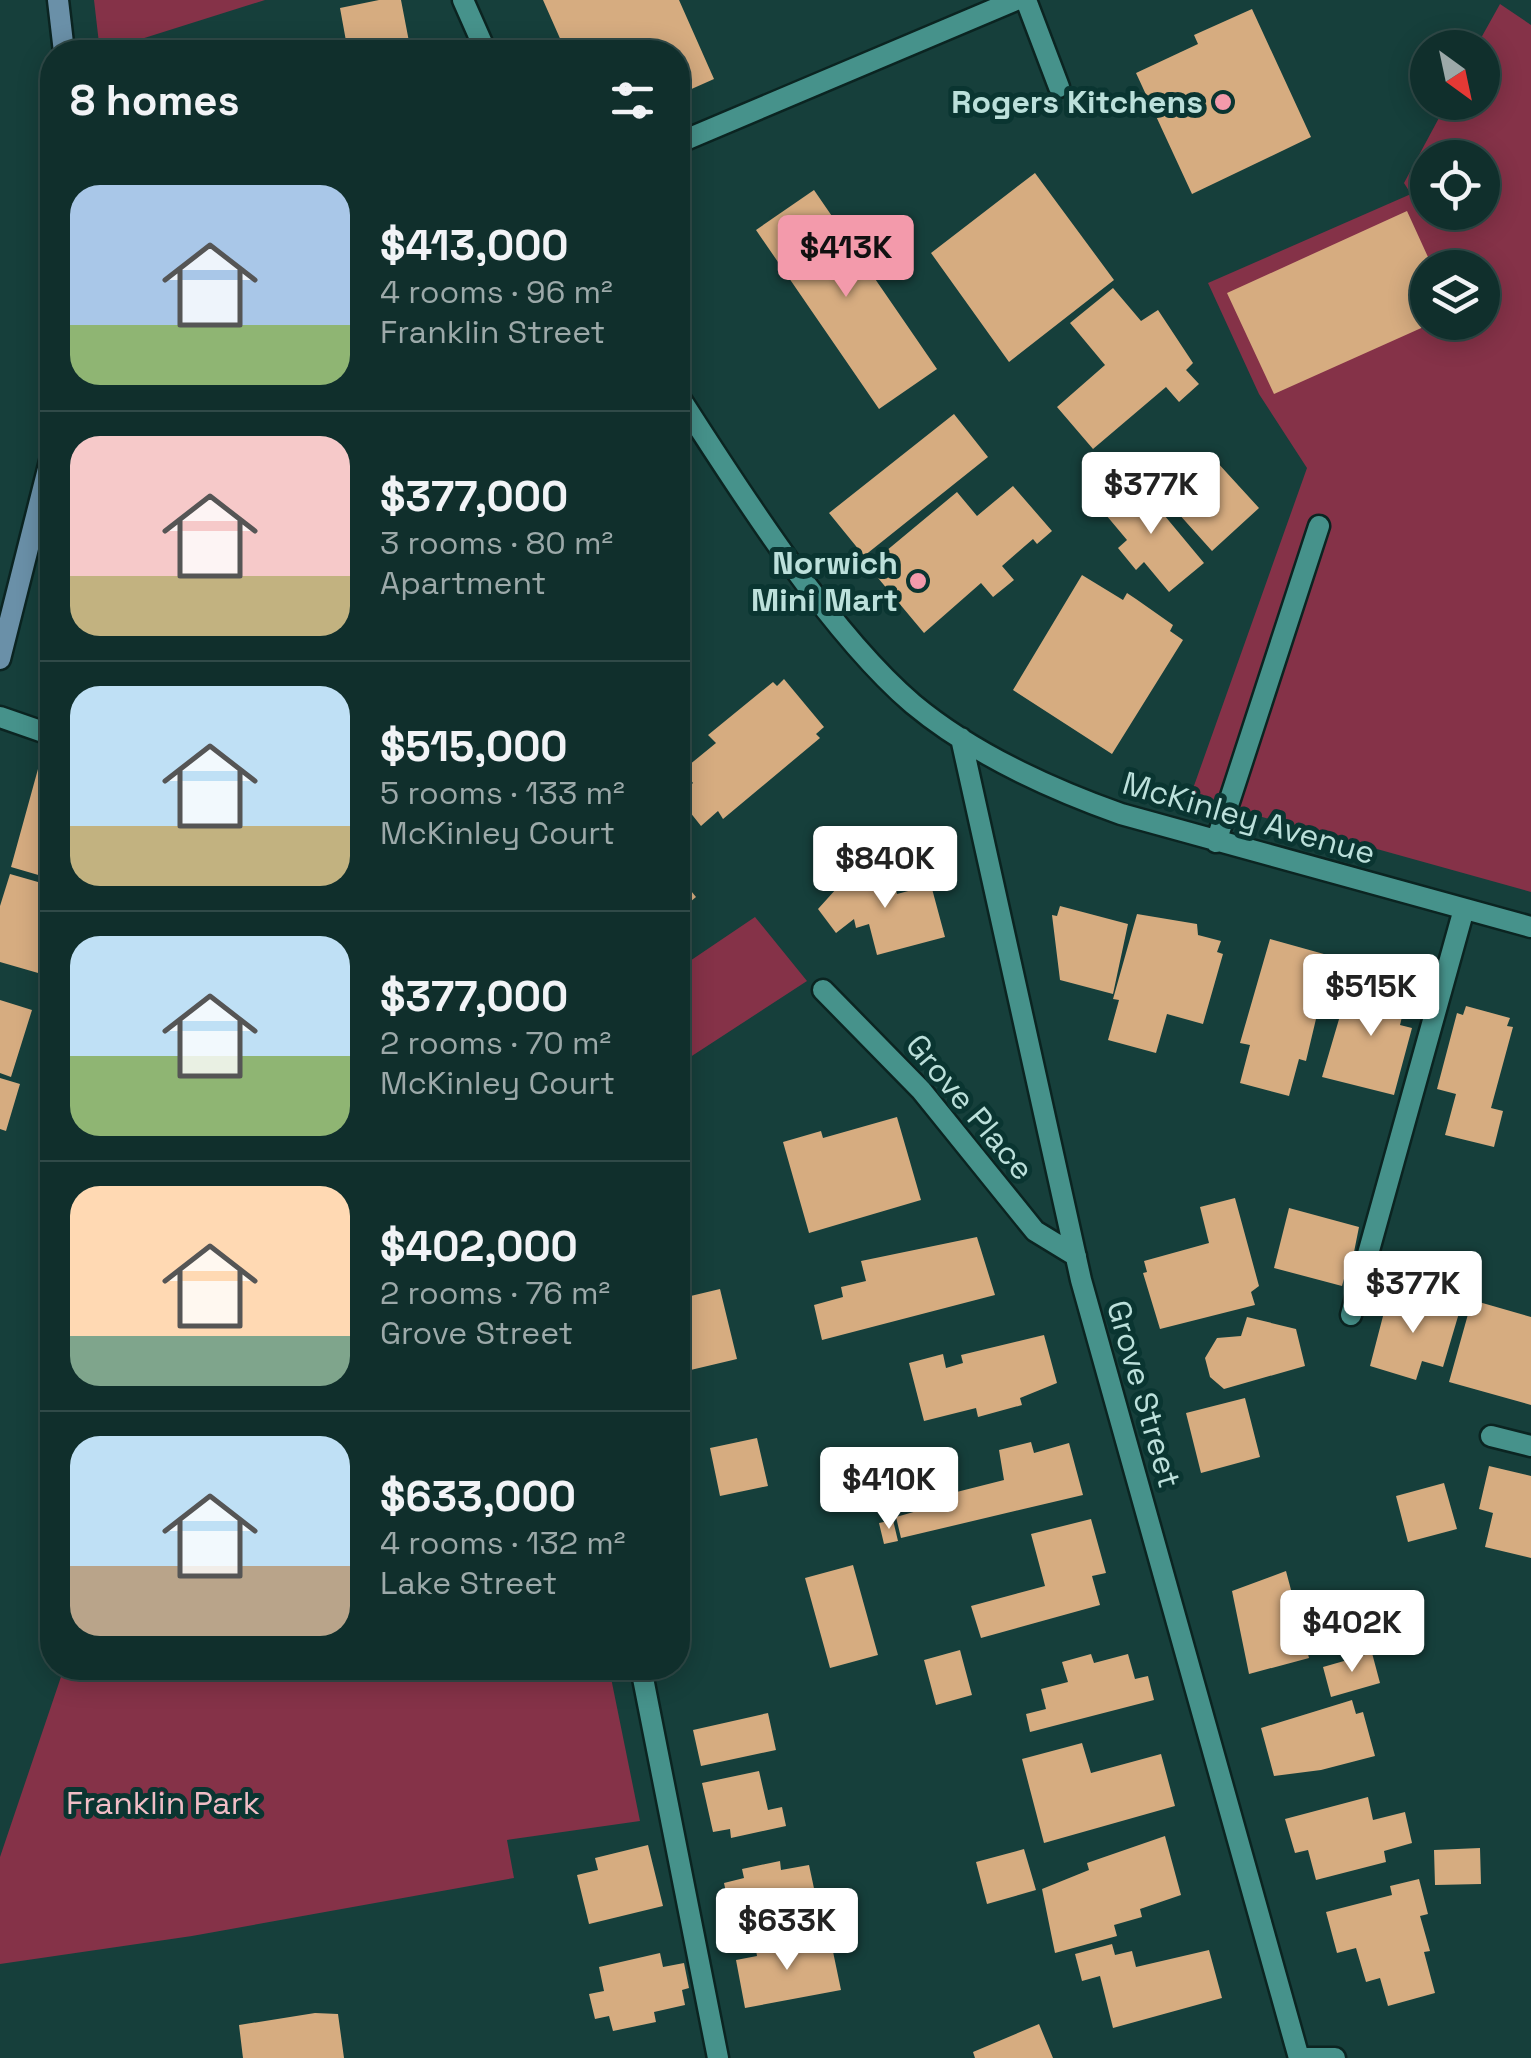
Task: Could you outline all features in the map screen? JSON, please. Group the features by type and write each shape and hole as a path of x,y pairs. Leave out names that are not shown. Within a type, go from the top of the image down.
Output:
{"street":[{"path":"58,0 63,40"},
{"path":"462,0 480,40"},
{"path":"690,139 1016,0"},
{"path":"1026,0 1059,87"},
{"path":"472,40 475,28"},
{"name":"McKinley Avenue","path":"690,412 839,622 905,696 962,738 1056,790 1216,842 1531,927"},
{"path":"0,659 40,498"},
{"path":"1216,842 1319,526"},
{"path":"0,717 40,731"},
{"name":"Grove Street","path":"962,738 1076,1256 1302,2058"},
{"path":"1351,1315 1464,909"},
{"name":"Grove Place","path":"824,990 921,1090 1035,1231 1076,1256"},
{"path":"1491,1436 1531,1446"},
{"path":"643,1680 718,2058"},
{"path":"1302,2058 1336,2058"}],"green space":[{"path":"94,0 265,0 138,40 99,40"},
{"path":"1500,4 1531,25 1531,892 1190,797 1307,468 1259,394 1208,283 1410,194 1410,230 1500,230 1500,140 1427,140 1438,120 1500,120 1500,30 1485,30"},
{"path":"755,917 807,981 690,1057 690,961"},
{"name":"Franklin Park","path":"60,1680 611,1680 640,1821 507,1840 514,1878 192,1936 0,1964 0,1857"}],"building":[{"path":"401,0 409,40 346,40 340,8"},
{"path":"543,0 679,0 714,79 690,90 690,40 561,40"},
{"path":"1252,9 1311,137 1192,194 1136,73 1198,44 1194,35"},
{"path":"1035,173 1114,280 1009,362 931,253"},
{"path":"814,190 937,369 879,409 756,230"},
{"path":"1407,211 1410,230 1416,230 1425,250 1410,250 1410,333 1274,394 1227,293"},
{"path":"1113,288 1141,321 1158,310 1193,363 1186,370 1199,384 1179,402 1166,387 1093,449 1057,407 1105,365 1070,323"},
{"path":"954,414 988,457 864,556 829,513"},
{"path":"1216,461 1259,508 1212,551 1169,503"},
{"path":"1135,480 1204,563 1169,592 1144,562 1136,570 1118,548 1127,540 1101,509"},
{"path":"1013,486 1052,531 1037,544 1033,539 1002,566 1014,580 993,597 981,583 924,633 868,566 957,492 977,516"},
{"path":"1082,575 1123,600 1127,593 1173,625 1170,631 1183,640 1112,754 1013,690"},
{"path":"784,679 824,727 816,734 820,738 723,819 718,811 701,826 690,812 693,783 690,764 716,743 708,735 773,682 777,686"},
{"path":"38,769 40,770 40,875 11,867"},
{"path":"890,866 897,894 931,885 945,937 877,955 869,924 856,928 854,919 836,933 818,909 846,878"},
{"path":"10,874 40,883 40,974 0,962 0,906"},
{"path":"1060,906 1128,924 1113,994 1060,980 1052,915 1057,916"},
{"path":"1137,914 1197,924 1198,935 1221,941 1217,952 1223,954 1203,1024 1167,1014 1156,1053 1108,1040 1119,1000 1113,999"},
{"path":"1270,939 1331,956 1306,1061 1299,1059 1289,1096 1240,1083 1250,1045 1240,1043"},
{"path":"1366,975 1409,988 1400,1025 1412,1028 1394,1095 1322,1077 1342,1009 1354,1012"},
{"path":"0,1000 32,1010 11,1077 0,1073"},
{"path":"1466,1006 1510,1018 1507,1026 1513,1027 1491,1108 1503,1111 1494,1147 1445,1135 1456,1094 1437,1089 1457,1013 1463,1015"},
{"path":"0,1078 20,1084 6,1131 0,1129"},
{"path":"897,1117 921,1200 809,1233 783,1142 821,1131 823,1138"},
{"path":"1235,1198 1259,1286 1251,1292 1255,1305 1160,1329 1143,1273 1147,1272 1144,1261 1209,1243 1200,1207"},
{"path":"1289,1208 1359,1227 1349,1277 1345,1275 1342,1286 1274,1268"},
{"path":"977,1237 995,1295 822,1340 814,1305 843,1297 841,1287 866,1281 861,1261"},
{"path":"720,1289 737,1359 690,1370 690,1296"},
{"path":"1389,1293 1459,1313 1443,1367 1422,1361 1416,1380 1370,1366"},
{"path":"1472,1300 1531,1317 1531,1405 1449,1382"},
{"path":"1247,1317 1296,1329 1305,1366 1224,1389 1210,1377 1205,1358 1217,1338 1241,1336"},
{"path":"1044,1335 1057,1383 1020,1398 1022,1405 978,1417 976,1408 924,1421 909,1363 943,1354 946,1368 963,1363 961,1355"},
{"path":"1245,1398 1260,1457 1201,1473 1186,1413"},
{"path":"757,1438 768,1486 720,1496 710,1448"},
{"path":"1031,1442 1034,1453 1069,1443 1083,1495 901,1538 896,1517 931,1507 929,1499 1004,1480 999,1450"},
{"path":"1489,1466 1531,1476 1531,1558 1485,1547 1493,1513 1479,1509"},
{"path":"1444,1483 1457,1529 1408,1542 1396,1496"},
{"path":"1091,1519 1106,1573 1092,1576 1100,1605 981,1638 971,1606 1045,1586 1031,1534"},
{"path":"893,1520 898,1541 884,1544 879,1523"},
{"path":"853,1565 878,1655 830,1668 805,1578"},
{"path":"1286,1571 1309,1658 1249,1674 1232,1591"},
{"path":"960,1650 972,1695 936,1705 924,1660"},
{"path":"1372,1653 1380,1683 1331,1697 1323,1667"},
{"path":"1091,1654 1094,1663 1128,1654 1135,1679 1148,1676 1154,1700 1030,1732 1026,1714 1046,1709 1041,1689 1068,1682 1062,1662"},
{"path":"1352,1700 1356,1714 1363,1712 1375,1756 1321,1770 1274,1776 1261,1728"},
{"path":"768,1713 776,1750 701,1766 693,1730"},
{"path":"1082,1743 1091,1773 1161,1754 1175,1806 1044,1843 1022,1759"},
{"path":"759,1771 768,1810 782,1807 786,1826 731,1838 730,1829 713,1832 702,1783"},
{"path":"1368,1797 1373,1820 1405,1812 1412,1843 1384,1851 1386,1862 1316,1880 1308,1850 1295,1853 1285,1819"},
{"path":"1165,1836 1181,1895 1140,1909 1142,1917 1114,1925 1117,1936 1055,1953 1042,1889 1089,1870 1087,1863"},
{"path":"648,1845 663,1906 589,1924 577,1875 598,1870 595,1858"},
{"path":"1480,1848 1481,1884 1435,1885 1434,1850"},
{"path":"1024,1849 1036,1890 987,1904 976,1862"},
{"path":"780,1861 781,1870 809,1865 818,1907 770,1917 772,1925 756,1929 755,1920 733,1925 724,1883 744,1878 742,1869"},
{"path":"1419,1879 1428,1914 1420,1916 1430,1951 1424,1952 1435,1993 1388,2006 1380,1978 1366,1982 1356,1948 1337,1953 1326,1912 1392,1895 1390,1886"},
{"path":"783,1938 785,1950 831,1942 841,1990 745,2008 736,1960 757,1956 755,1944"},
{"path":"1112,1944 1115,1955 1132,1951 1136,1967 1209,1950 1222,1998 1113,2028 1100,1976 1082,1981 1075,1954"},
{"path":"660,1953 663,1967 684,1963 689,1988 682,1990 685,2005 654,2012 656,2022 613,2031 609,2016 595,2019 589,1994 604,1991 599,1967"},
{"path":"315,2013 338,2014 344,2058 243,2058 239,2025"},
{"path":"1039,2024 1053,2058 975,2058 973,2052"}],"place":[{"name":"Rogers Kitchens","path":"1223,102"},
{"name":"Norwich Mini Mart","path":"918,581"}]}
